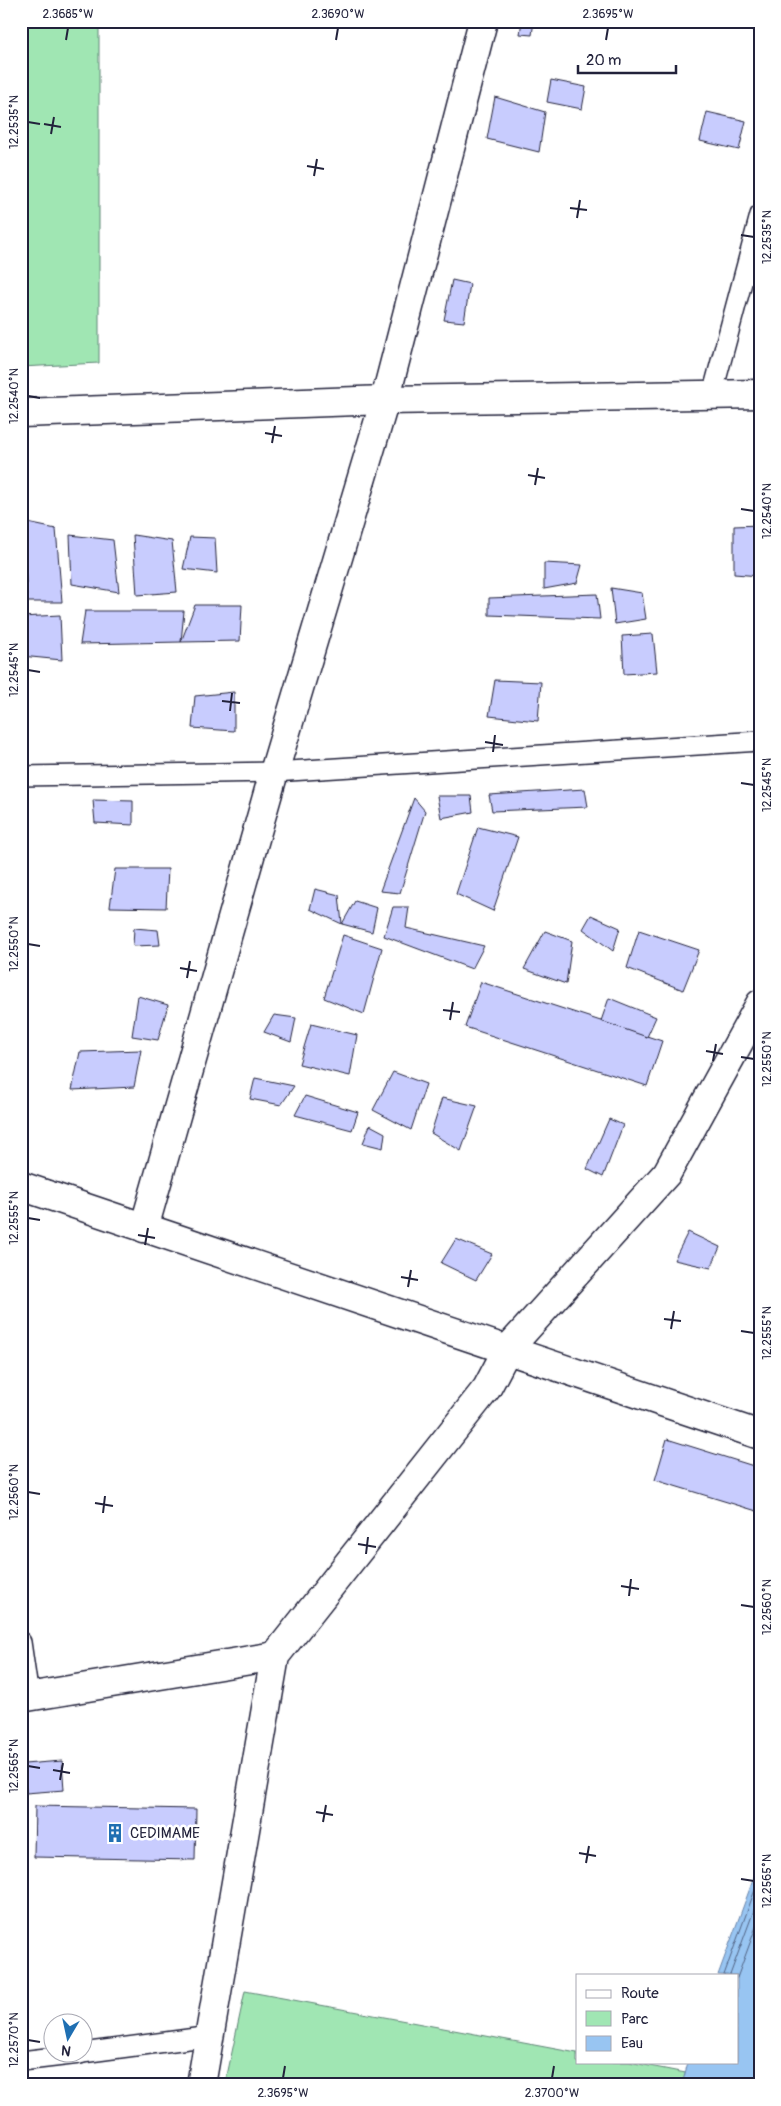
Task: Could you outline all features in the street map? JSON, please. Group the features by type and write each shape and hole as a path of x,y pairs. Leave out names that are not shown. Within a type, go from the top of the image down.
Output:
{"street":[{"path":"144,1228 274,772 385,400 483,21"},
{"path":"21,413 385,400 760,394"},
{"path":"202,2085 275,1656 487,1388 507,1350 666,1173 760,1004"},
{"path":"21,1186 760,1435"},
{"path":"25,1697 275,1656"}],"lane":[{"path":"712,394 760,216"},
{"path":"21,776 274,772 760,741"},
{"path":"21,1642 25,1697"},
{"path":"92,2052 211,2036"},
{"path":"21,2061 42,2058"}],"green space":[{"path":"21,21 99,21 99,363 21,367"},
{"path":"245,1991 576,2053 576,2064 639,2064 701,2076 700,2085 225,2085"}],"water":[{"path":"760,1861 760,2085 682,2085 687,2064 738,2064 738,1974 718,1974"}],"building":[{"path":"522,21 534,21 532,35 520,34"},
{"path":"719,21 760,21 760,32"},
{"path":"551,80 586,87 582,109 547,102"},
{"path":"495,97 545,112 539,152 487,139"},
{"path":"707,112 746,121 739,150 700,141"},
{"path":"452,280 470,284 464,322 444,320"},
{"path":"23,522 56,529 62,602 27,602"},
{"path":"760,525 760,576 734,574 734,526"},
{"path":"70,535 113,540 119,592 72,584"},
{"path":"133,535 172,541 177,592 137,595"},
{"path":"190,537 215,538 217,573 183,569"},
{"path":"544,563 582,565 577,583 544,589"},
{"path":"611,588 642,593 646,619 615,624"},
{"path":"597,594 600,619 489,615 489,598"},
{"path":"195,605 242,605 240,641 181,642"},
{"path":"85,611 184,611 181,642 80,644"},
{"path":"60,615 62,660 21,656 21,617"},
{"path":"653,634 657,672 624,674 622,636"},
{"path":"495,680 541,682 538,721 489,716"},
{"path":"234,692 234,731 192,728 195,696"},
{"path":"585,789 588,807 492,811 489,795"},
{"path":"437,796 471,796 473,812 441,818"},
{"path":"414,798 425,811 400,893 380,891"},
{"path":"93,800 133,801 133,825 95,823"},
{"path":"478,827 518,837 493,911 456,894"},
{"path":"755,867 760,869 760,889 755,886"},
{"path":"115,869 168,869 166,908 110,907"},
{"path":"315,889 339,895 342,924 310,909"},
{"path":"355,901 377,908 372,932 342,924"},
{"path":"393,907 409,907 406,928 484,946 472,969 384,936"},
{"path":"591,915 620,928 613,951 583,929"},
{"path":"134,928 158,930 160,945 133,946"},
{"path":"639,930 699,950 683,990 627,968"},
{"path":"545,931 572,941 566,984 524,969"},
{"path":"343,935 382,948 364,1014 324,998"},
{"path":"481,982 662,1041 647,1086 465,1027"},
{"path":"138,996 168,1005 158,1040 132,1036"},
{"path":"609,998 656,1017 647,1037 601,1021"},
{"path":"274,1015 296,1018 291,1042 264,1032"},
{"path":"311,1024 357,1035 350,1076 299,1064"},
{"path":"141,1050 134,1087 72,1090 80,1052"},
{"path":"393,1072 426,1084 411,1130 373,1110"},
{"path":"255,1078 294,1086 281,1105 250,1099"},
{"path":"305,1096 358,1112 352,1130 295,1115"},
{"path":"442,1098 477,1106 461,1151 431,1133"},
{"path":"609,1119 623,1125 603,1177 587,1169"},
{"path":"370,1125 385,1133 383,1148 363,1143"},
{"path":"688,1232 720,1247 711,1268 674,1260"},
{"path":"456,1239 492,1254 476,1280 441,1263"},
{"path":"667,1439 760,1468 760,1512 655,1480"},
{"path":"62,1761 64,1790 26,1793 24,1764"},
{"name":"CEDIMAME","path":"35,1806 196,1809 195,1860 34,1857"}],"place":[{"name":"CEDIMAME","path":"115,1833"}]}
